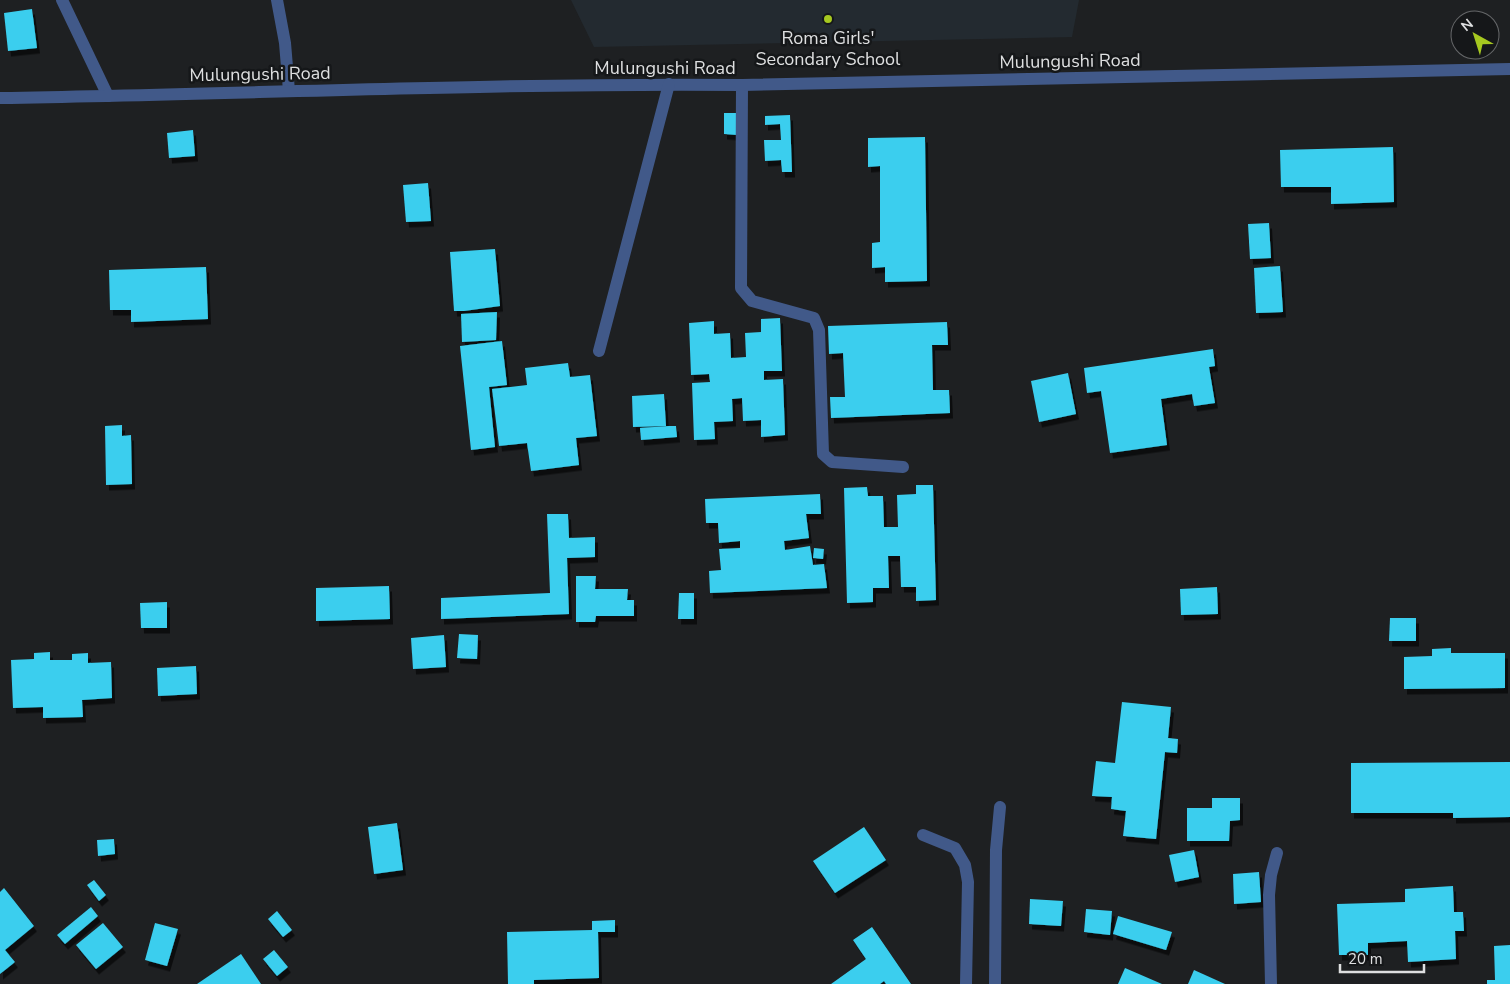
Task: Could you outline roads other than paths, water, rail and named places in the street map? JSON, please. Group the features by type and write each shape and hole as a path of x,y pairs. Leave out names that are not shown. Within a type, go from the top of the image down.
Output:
{"street":[{"path":"62,0 108,96"},
{"path":"277,0 285,43 289,90"},
{"name":"Mulungushi Road","path":"0,98 289,90 669,84 742,85 1510,68"},
{"path":"599,351 669,84"},
{"path":"742,85 741,288 752,301 814,318 819,330 823,454 832,462 903,467"},
{"path":"995,984 996,850 1000,807"},
{"path":"923,835 955,848 965,865 968,882 966,984"},
{"path":"1271,984 1269,895 1271,875 1277,853"}],"place":[{"name":"Roma Girls' Secondary School","path":"828,19"}]}
